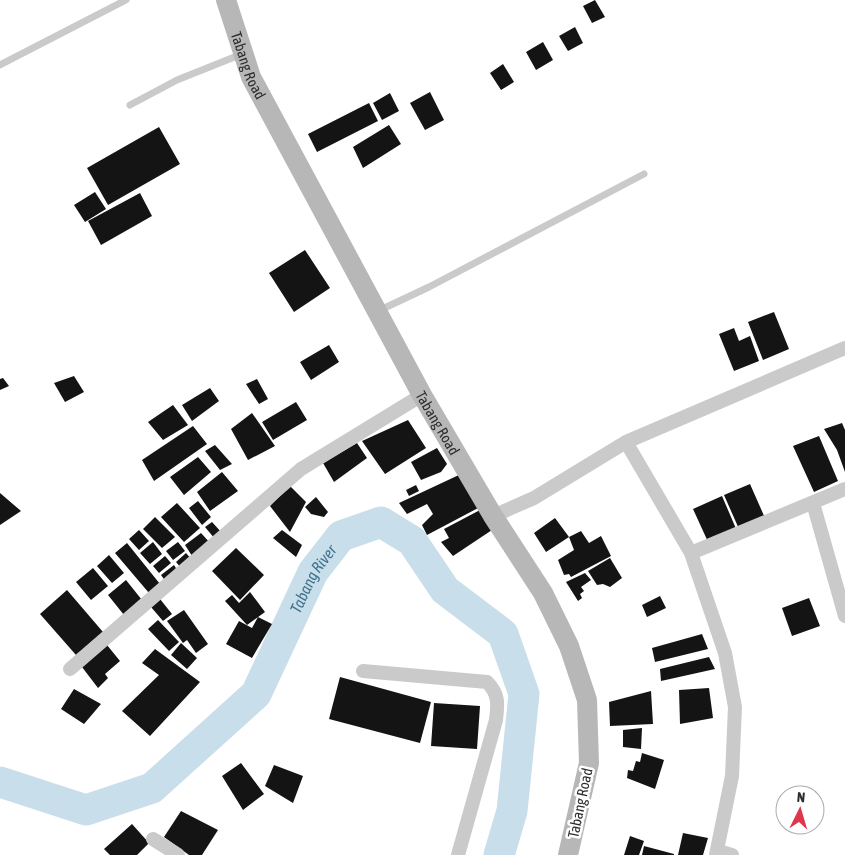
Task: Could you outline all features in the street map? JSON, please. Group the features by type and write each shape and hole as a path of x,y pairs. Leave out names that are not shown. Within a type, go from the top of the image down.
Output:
{"main road":[{"name":"Tabang Road","path":"226,0 251,77 422,395 492,516 543,594 569,646 587,700 589,763 568,855"}],"street":[{"path":"492,516 534,498 626,442 845,348"},
{"path":"70,669 301,469 422,395"},
{"path":"626,442 692,553 725,653 735,707 732,776 717,853 732,855"},
{"path":"692,553 845,489"},
{"path":"813,503 845,616"},
{"path":"363,672 487,682 496,690 498,704 496,720 458,855"},
{"path":"153,839 178,855"}],"lane":[{"path":"0,65 126,0"},
{"path":"130,105 176,80 242,54"},
{"path":"377,311 429,287 644,174"}],"building":[{"path":"595,0 605,17 592,23 583,6"},
{"path":"575,27 583,43 568,51 559,36"},
{"path":"543,42 553,60 536,70 526,52"},
{"path":"503,64 514,82 501,90 490,73"},
{"path":"430,92 444,120 425,130 410,103"},
{"path":"390,93 399,111 382,120 373,103"},
{"path":"369,103 378,121 317,152 308,134"},
{"path":"389,125 401,144 363,168 353,147"},
{"path":"159,127 180,164 108,205 87,168"},
{"path":"95,192 106,209 85,222 74,205"},
{"path":"140,193 152,216 101,245 88,221"},
{"path":"305,250 330,288 294,312 269,273"},
{"path":"774,312 789,349 763,360 748,322"},
{"path":"734,328 739,341 750,336 759,361 734,371 719,334"},
{"path":"329,345 339,362 311,380 300,362"},
{"path":"74,376 84,392 65,402 54,383"},
{"path":"3,378 9,386 0,390 0,379"},
{"path":"257,379 268,399 259,404 246,384"},
{"path":"210,388 219,401 192,421 182,405"},
{"path":"296,402 307,420 273,440 262,422"},
{"path":"173,405 188,425 163,440 148,422"},
{"path":"252,413 275,446 248,460 231,429"},
{"path":"408,420 426,448 385,474 362,441"},
{"path":"842,423 845,430 845,472 837,450 824,429"},
{"path":"193,426 207,444 154,481 142,460"},
{"path":"819,436 838,481 814,492 793,446"},
{"path":"357,443 367,458 334,482 323,463"},
{"path":"215,445 232,464 220,470 205,451"},
{"path":"437,448 447,464 441,472 421,480 411,462"},
{"path":"198,457 211,472 184,495 170,477"},
{"path":"222,472 238,491 210,511 197,492"},
{"path":"461,474 480,507 427,535 422,525 433,514 427,504 407,514 399,503"},
{"path":"750,484 765,518 739,529 724,495"},
{"path":"416,485 419,491 409,496 406,490"},
{"path":"290,486 306,502 290,532 270,506"},
{"path":"0,493 21,511 0,525"},
{"path":"722,496 737,531 709,544 693,509"},
{"path":"316,497 328,512 324,517 311,514 305,507"},
{"path":"198,501 211,517 202,525 189,508"},
{"path":"177,503 200,528 184,542 161,517"},
{"path":"480,510 492,530 453,556 441,542 449,538 444,529"},
{"path":"155,517 175,537 162,548 143,529"},
{"path":"555,518 569,537 546,552 534,533"},
{"path":"212,522 222,533 215,539 205,527"},
{"path":"139,530 149,541 139,550 129,539"},
{"path":"282,530 302,545 296,557 273,538"},
{"path":"581,531 589,543 601,536 611,556 571,577 569,574 564,575 558,560 574,550 569,537"},
{"path":"201,533 211,544 194,559 185,545"},
{"path":"153,542 162,554 150,564 140,553"},
{"path":"178,542 185,551 173,560 166,551"},
{"path":"127,543 160,584 149,593 115,553"},
{"path":"236,548 264,575 240,600 212,571"},
{"path":"186,553 192,560 182,569 176,562"},
{"path":"109,555 124,573 112,583 97,566"},
{"path":"165,556 171,563 159,573 153,566"},
{"path":"610,558 622,578 610,587 603,584 597,585 588,571"},
{"path":"174,565 179,573 166,582 161,575"},
{"path":"93,568 108,586 91,600 76,582"},
{"path":"585,573 591,580 581,587 584,591 580,594 582,598 578,601 566,582"},
{"path":"126,580 142,600 124,615 108,595"},
{"path":"67,590 103,632 76,655 40,614"},
{"path":"250,592 265,612 247,625 225,601 232,595 239,603"},
{"path":"660,596 666,608 647,617 642,605"},
{"path":"809,598 820,626 792,636 782,608"},
{"path":"160,599 172,614 163,621 151,607"},
{"path":"184,610 208,644 196,653 187,640 183,643 167,621"},
{"path":"258,617 272,624 252,658 226,644 239,621 252,628"},
{"path":"158,620 179,642 169,651 148,629"},
{"path":"702,634 708,649 655,662 652,648"},
{"path":"181,643 197,658 187,669 171,655"},
{"path":"107,645 120,661 105,674 108,678 98,688 82,667"},
{"path":"155,649 200,682 150,736 122,711 159,675 142,663"},
{"path":"709,657 715,669 661,681 660,669"},
{"path":"340,677 431,702 420,743 329,719"},
{"path":"709,688 713,718 680,724 679,690"},
{"path":"74,689 101,704 84,724 61,709"},
{"path":"651,691 653,724 610,726 609,702"},
{"path":"434,703 480,706 477,749 431,746"},
{"path":"642,728 641,749 623,747 623,730"},
{"path":"642,753 664,760 655,789 627,778 628,770 633,771 636,761 640,762"},
{"path":"241,763 264,794 243,810 222,776"},
{"path":"274,765 303,776 293,803 265,786"},
{"path":"181,811 218,830 202,855 189,855 164,837"},
{"path":"132,824 149,843 137,855 110,855 104,849"},
{"path":"683,833 708,838 703,855 678,855"},
{"path":"630,836 644,841 639,855 624,855"},
{"path":"644,846 674,854 674,855 642,855"}],"waterway":[{"name":"Tabang River","path":"0,782 86,810 152,788 256,694 313,572 341,536 381,522 412,541 445,590 503,634 524,694 512,811 499,855"}]}
